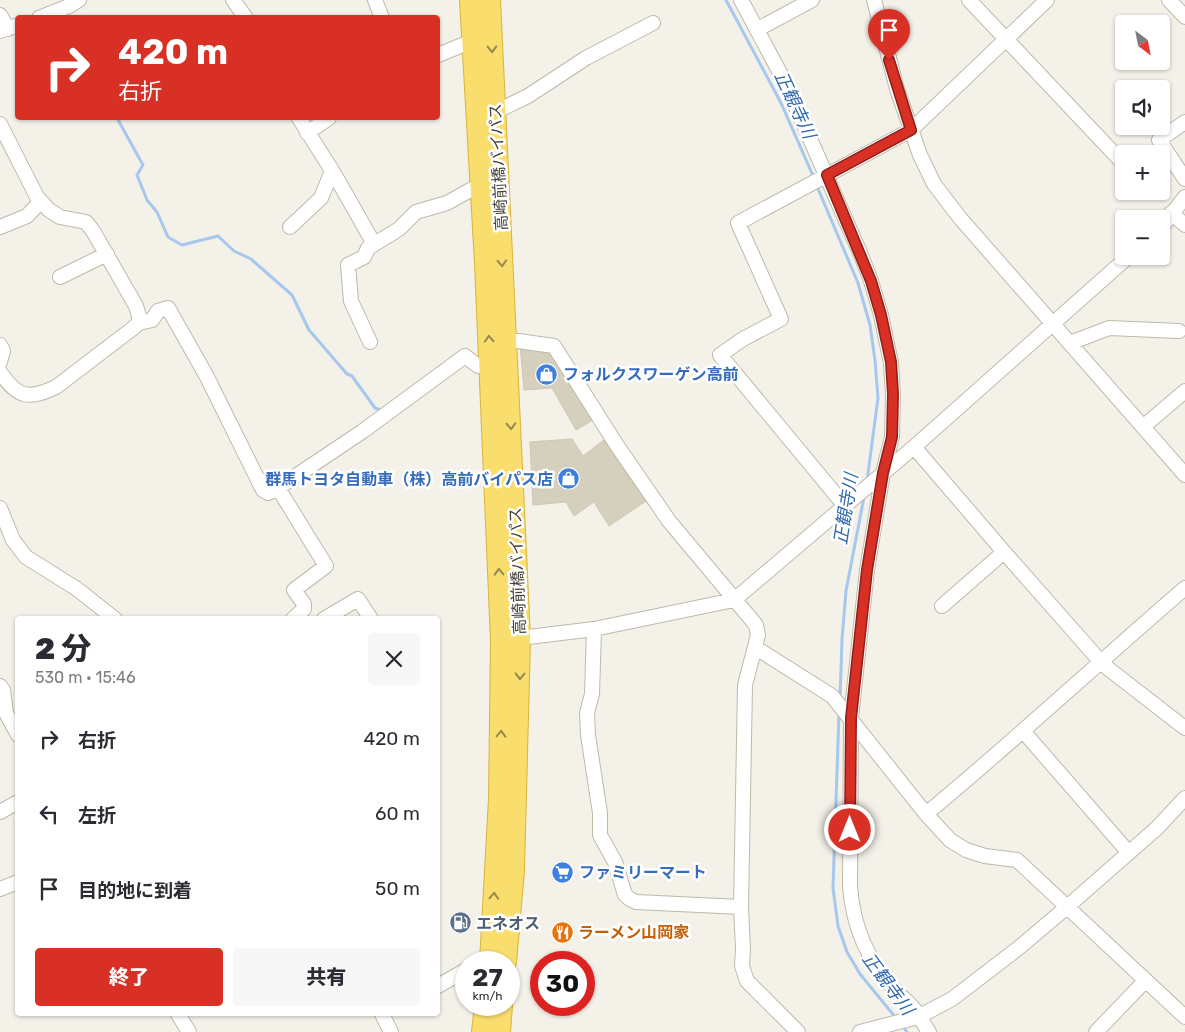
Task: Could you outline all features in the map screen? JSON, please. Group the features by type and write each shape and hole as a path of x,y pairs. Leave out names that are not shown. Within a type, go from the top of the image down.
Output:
{"highway":[{"name":"高崎前橋バイパス","path":"470,0 481,184 502,641 499,799 492,951"},
{"name":"高崎前橋バイパス","path":"490,0 520,638 514,870 494,951"},
{"path":"482,1032 484,1016"},
{"path":"500,1032 501,1016"}],"street":[{"path":"46,15 79,0"},
{"path":"233,0 244,15"},
{"path":"375,0 381,15"},
{"path":"741,0 786,84 827,175 871,281 881,315 891,362 893,394 892,437 883,473 867,570 851,718 851,906 863,943 880,973 914,1009 929,1032"},
{"path":"758,29 812,0"},
{"path":"874,0 897,89 911,130 927,170 946,202 1185,475"},
{"path":"969,0 1115,154"},
{"path":"845,506 720,355 743,339 781,319 738,223 911,130 1047,0"},
{"path":"1169,0 1185,17"},
{"path":"0,16 9,29"},
{"path":"495,112 528,96 586,58 653,23"},
{"path":"440,54 472,41"},
{"path":"300,120 374,244"},
{"path":"307,133 327,120"},
{"path":"1185,122 1159,140 1185,179"},
{"path":"0,124 37,197 49,210 60,217 86,222 93,230 136,306 139,323"},
{"path":"290,227 321,198 332,171"},
{"path":"370,342 351,301 348,265 364,257 368,248 399,229 416,212 447,203 481,184"},
{"path":"1185,197 1171,213 1185,225"},
{"path":"0,227 28,216 41,201"},
{"path":"60,277 107,254"},
{"path":"520,638 594,629 734,600 914,447 1119,265"},
{"path":"0,372 14,389 21,394 32,396 42,393 56,387 139,323 152,320 158,312 168,308 206,375 263,490 268,493 363,431 465,356 478,366 490,365"},
{"path":"1070,343 1109,328 1179,331"},
{"path":"507,341 518,340 554,346 616,444 669,521 756,625 758,635 756,648 746,685 740,908 743,949 742,966 747,981 798,1032"},
{"path":"0,345 3,351 0,362"},
{"path":"1144,426 1185,391"},
{"path":"892,437 896,449 902,457"},
{"path":"914,447 1100,661 1185,728"},
{"path":"278,488 326,566 294,590 304,604 301,616"},
{"path":"0,508 13,540 26,557 77,589 111,616"},
{"path":"942,606 1004,552"},
{"path":"926,814 1185,588"},
{"path":"329,616 358,599 369,616"},
{"path":"594,629 592,694 587,713 588,735 600,813 600,835 615,862 625,895 630,900 636,902 740,908"},
{"path":"756,648 832,696 926,814 950,840 966,850 984,856 1017,860 1185,1017"},
{"path":"0,686 6,713 15,730"},
{"path":"1023,731 1129,853"},
{"path":"860,1032 918,1017 952,999 1021,946 1067,907 1157,828 1185,798"},
{"path":"0,812 15,804"},
{"path":"0,889 15,883"},
{"path":"440,985 455,976"},
{"path":"1096,1032 1145,981"},
{"path":"1173,1005 1185,996"},
{"path":"179,1016 189,1032"},
{"path":"383,1016 392,1032"}],"building":[{"path":"520,344 552,349 596,418 576,430 552,388 524,390"},
{"path":"572,439 583,456 604,440 646,501 609,526 594,502 574,516 566,502 533,505 530,442"}],"waterway":[{"name":"正観寺川","path":"726,0 781,103 814,178"},
{"path":"118,120 143,165 137,175 147,200 157,212 168,237 182,245 218,236 234,251 251,259 292,295 309,330 347,374 352,376 375,408 383,411"},
{"name":"正観寺川","path":"816,184 858,283 870,325 878,398 867,481"},
{"name":"正観寺川","path":"840,699 846,591 864,497"},
{"name":"正観寺川","path":"839,713 833,888 838,926 847,952 860,974 896,1018"},
{"name":"正観寺川","path":"902,1025 907,1032"}],"place":[{"name":"フォルクスワーゲン高前","path":"547,374"},
{"name":"群馬トヨタ自動車（株）高前バイパス店","path":"569,479"},
{"name":"ファミリーマート","path":"563,872"},
{"name":"エネオス","path":"460,923"},
{"name":"ラーメン山岡家","path":"562,932"}],"route":[{"path":"850,830 851,718 867,570 883,473 892,437 893,394 891,362 881,315 871,281 827,175 911,130 889,60"}]}
